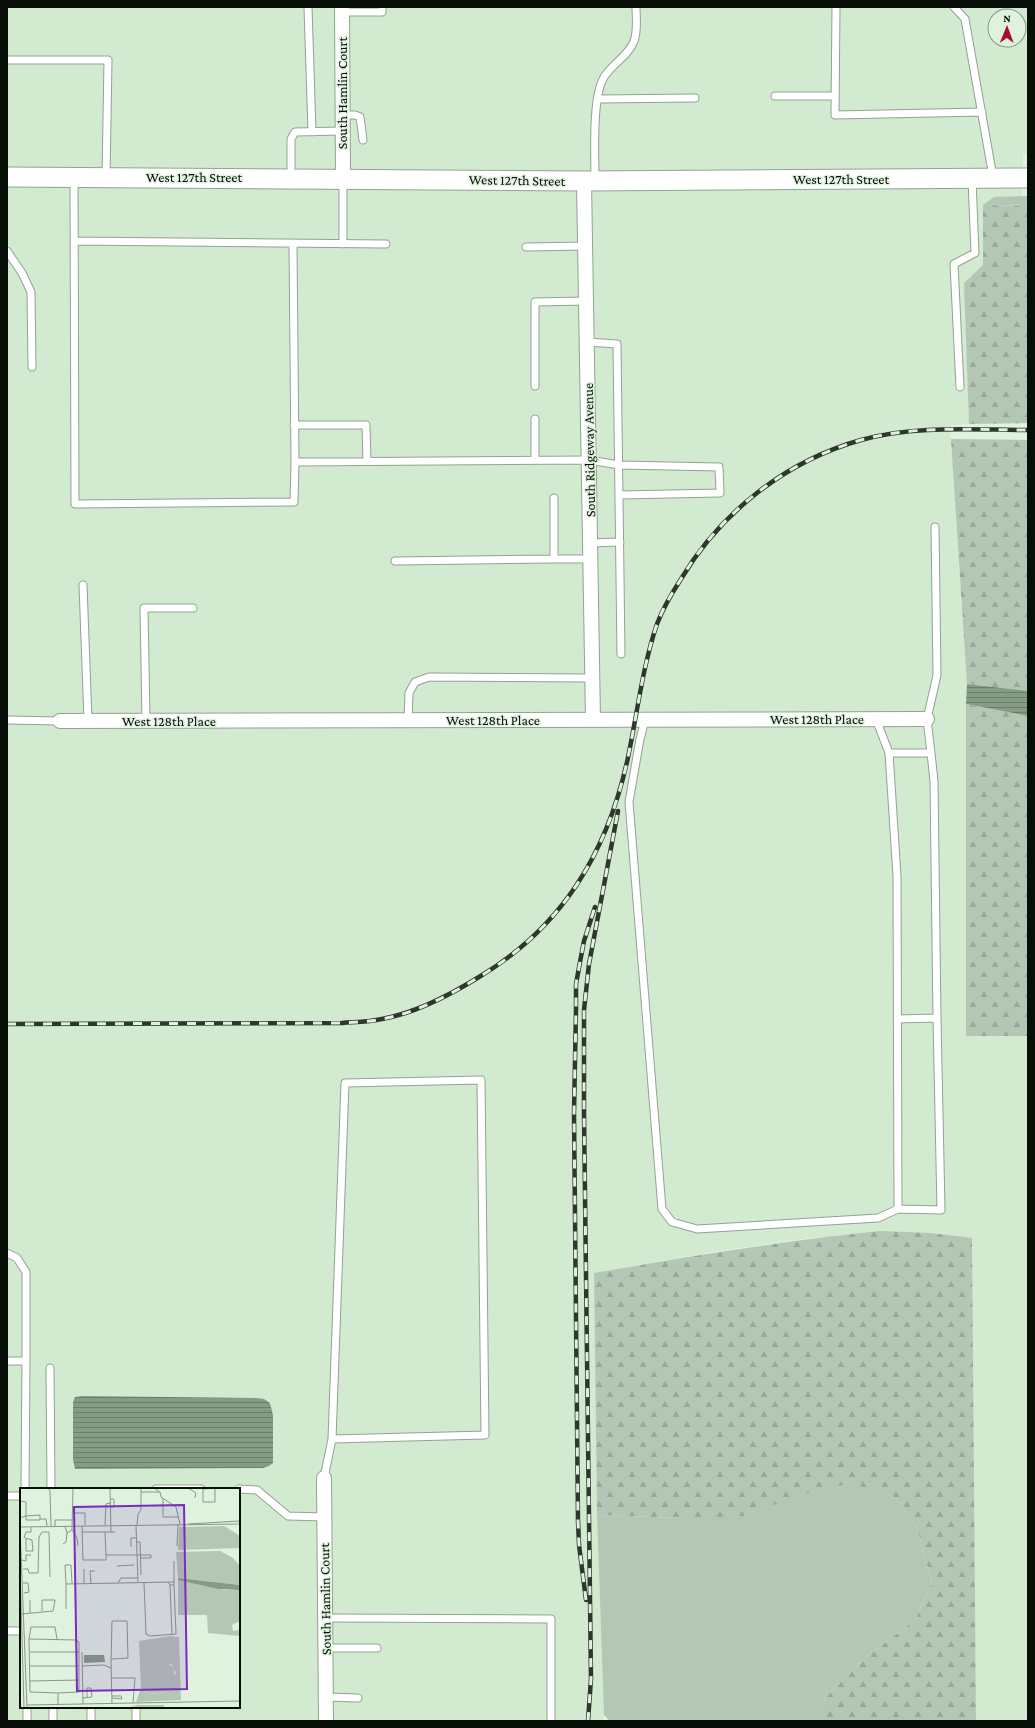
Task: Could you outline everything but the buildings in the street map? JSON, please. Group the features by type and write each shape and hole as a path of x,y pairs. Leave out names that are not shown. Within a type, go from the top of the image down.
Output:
{"main road":[{"name":"West 127th Street","path":"7,177 343,178 590,181 1028,178"}],"street":[{"name":"South Hamlin Court","path":"342,10 343,178"},
{"name":"South Ridgeway Avenue","path":"590,181 585,246 593,720"},
{"name":"West 128th Place","path":"60,721 927,719"},
{"name":"South Hamlin Court","path":"324,1478 326,1721"}],"lane":[{"path":"308,7 312,132"},
{"path":"342,10 382,12 382,7"},
{"path":"590,181 598,99 603,79 631,47 635,40 636,7"},
{"path":"836,7 835,115 982,112"},
{"path":"954,7 966,18 993,178"},
{"path":"7,60 108,60 106,177"},
{"path":"775,96 835,96"},
{"path":"598,99 695,98"},
{"path":"342,115 355,115 360,117 363,140"},
{"path":"291,178 291,139 295,132 342,131"},
{"path":"74,177 75,504 294,502 293,244"},
{"path":"343,178 343,244"},
{"path":"960,387 954,264 975,253 972,179"},
{"path":"75,241 386,244"},
{"path":"526,247 585,246"},
{"path":"7,251 22,273 31,292 32,367"},
{"path":"535,386 534,302 586,301"},
{"path":"587,342 617,344 621,654"},
{"path":"534,419 535,460"},
{"path":"294,424 366,425 367,461"},
{"path":"294,462 589,460 619,465 719,467 720,493 619,495"},
{"path":"554,498 554,558"},
{"path":"645,720 640,739 629,802 662,1209 672,1222 697,1229 878,1218 898,1209 941,1210 934,781 927,719 938,675 935,527"},
{"path":"590,543 620,542"},
{"path":"395,561 554,558 590,559"},
{"path":"83,585 88,720"},
{"path":"146,721 144,608 193,608"},
{"path":"408,720 409,694 415,682 429,677 592,678"},
{"path":"876,719 889,753 898,876 898,1209"},
{"path":"7,720 60,721"},
{"path":"889,753 931,753"},
{"path":"898,1019 937,1018"},
{"path":"324,1478 332,1439 345,1083 481,1080 485,1435 332,1439"},
{"path":"7,1253 17,1258 26,1272 25,1488"},
{"path":"7,1361 26,1361"},
{"path":"50,1368 51,1488"},
{"path":"240,1489 257,1490 288,1516 324,1517"},
{"path":"7,1496 20,1496"},
{"path":"326,1618 551,1619 551,1721"},
{"path":"7,1631 20,1631"},
{"path":"326,1648 377,1648"},
{"path":"326,1697 358,1698"},
{"path":"27,1708 27,1721"},
{"path":"53,1708 53,1721"},
{"path":"91,1708 91,1721"},
{"path":"136,1708 136,1721"}],"shaded area":[{"path":"7,7 1028,7 1028,153 1023,154 1022,196 994,197 983,205 983,265 964,283 969,424 950,425 967,684 966,1036 1028,1036 1028,1721 976,1721 972,1239 809,1238 711,1252 594,1273 597,1515 604,1715 602,1721 7,1721"},
{"path":"967,684 1028,691 1028,716 966,704"},
{"path":"75,1397 264,1399 270,1403 273,1415 273,1463 263,1468 75,1469 73,1460 73,1402"}],"green space":[{"path":"1028,196 1028,206 983,205 994,197"},
{"path":"983,205 1028,206 1028,423 969,424 964,283 983,265"},
{"path":"951,439 1028,440 1028,691 967,684"},
{"path":"966,704 1028,716 1028,1036 966,1036"},
{"path":"880,1231 930,1233 972,1238 976,1721 813,1721 827,1696 866,1657 915,1620 932,1583 917,1528 896,1498 850,1483 798,1496 743,1516 683,1518 597,1515 594,1273 737,1249"},
{"path":"850,1482 896,1498 917,1528 932,1583 915,1620 866,1657 827,1696 813,1721 610,1721 604,1715 597,1515 683,1518 798,1496"}],"railway":[{"path":"7,1024 342,1023 367,1021 395,1016 420,1008 445,997 468,984 508,958 534,936 556,912 576,886 593,858 607,828 618,796 627,762 647,658 659,618 674,590 697,555 715,532 736,511 758,492 807,461 833,449 861,440 881,435 923,430 1028,430"},
{"path":"588,1721 591,1679 584,1010 589,964 618,811"},
{"path":"586,1600 579,1545 578,1521 574,1114 576,984 584,941 595,907"}]}
